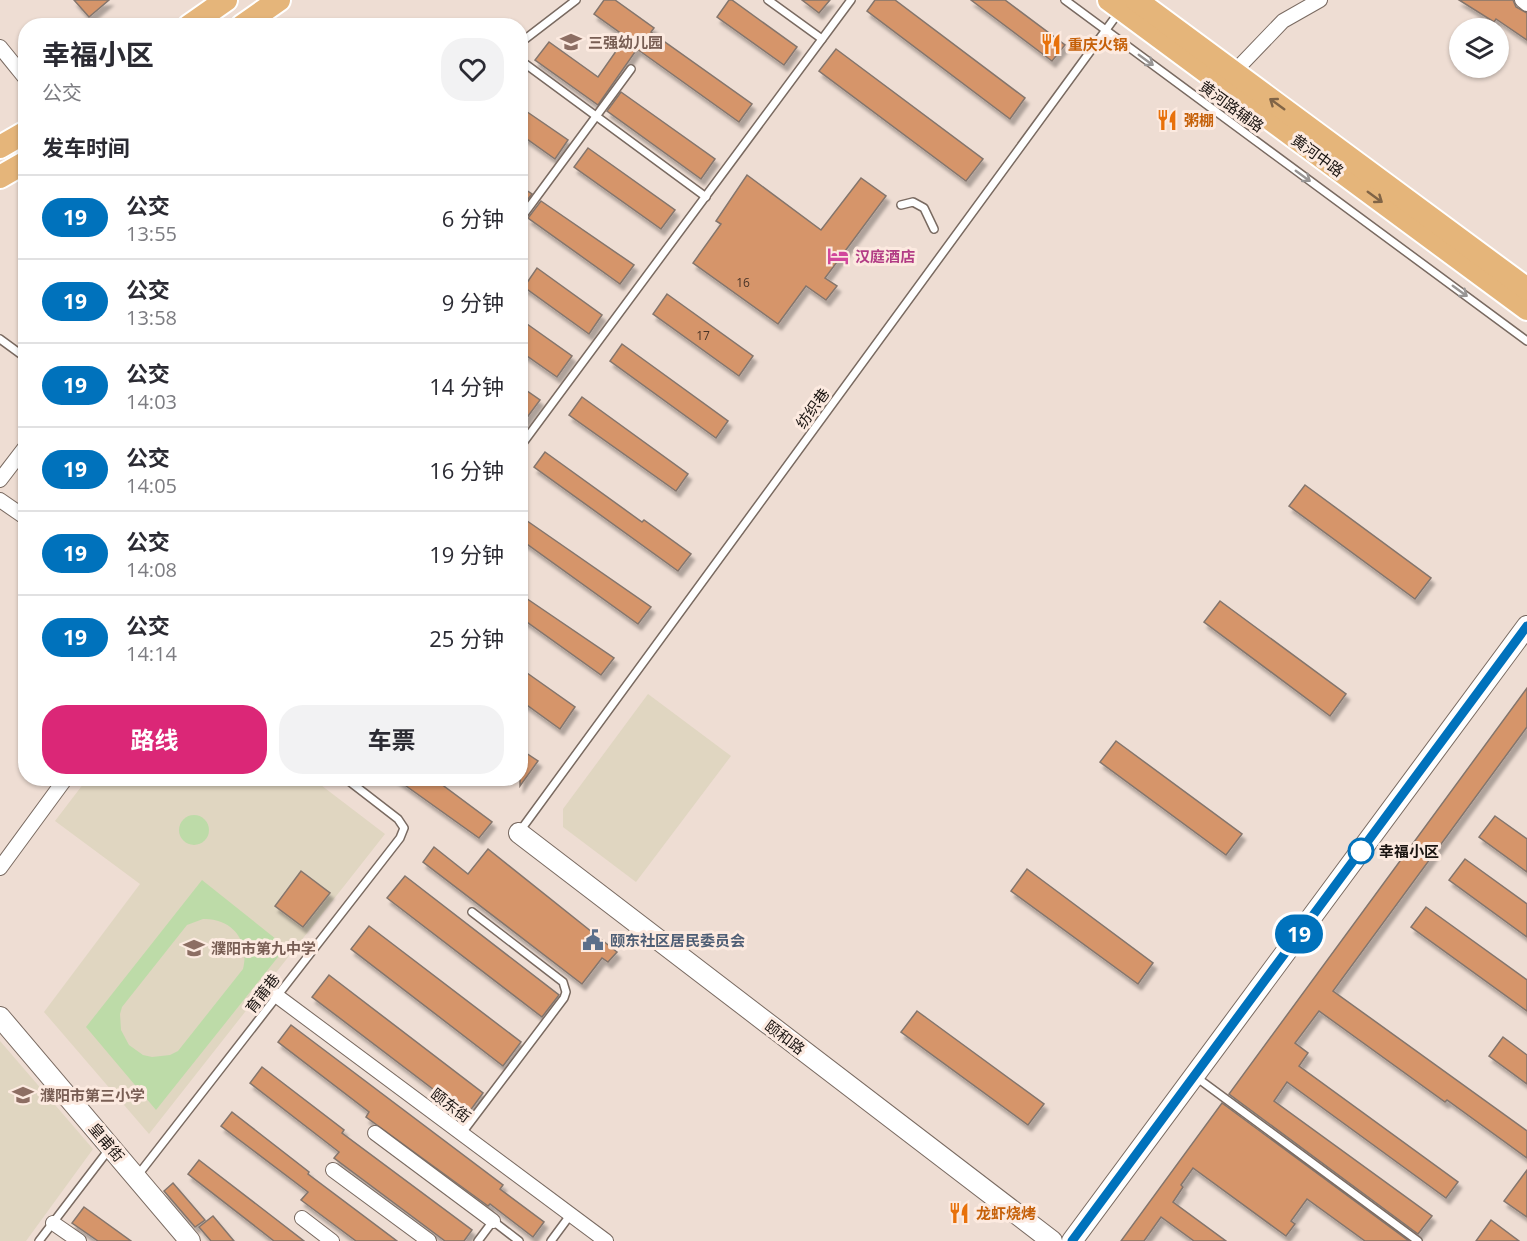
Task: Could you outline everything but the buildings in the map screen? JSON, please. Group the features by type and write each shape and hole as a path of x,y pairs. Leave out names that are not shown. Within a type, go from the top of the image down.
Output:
{"main road":[{"path":"200,18 226,0"},
{"path":"253,18 279,0"},
{"name":"黄河中路","path":"1124,2 1234,72 1527,289"},
{"name":"黄河中路","path":"1124,2 1527,309"},
{"path":"0,147 18,137"},
{"path":"0,177 18,167"}],"street":[{"path":"1234,72 1283,21 1320,0"},
{"path":"1522,0 1527,4"},
{"path":"0,47 18,69"},
{"path":"0,480 18,456"},
{"path":"0,500 18,512"},
{"path":"1072,1241 1527,626"},
{"path":"0,868 60,786"},
{"name":"颐和路","path":"519,833 1052,1241"},
{"name":"颐东街","path":"277,996 606,1241"},
{"name":"皇甫街","path":"0,1017 190,1241"},
{"path":"375,1133 493,1221"},
{"path":"333,1170 429,1241"},
{"path":"302,1218 332,1241"},
{"path":"53,1222 78,1241"}],"lane":[{"path":"528,37 576,0"},
{"path":"768,0 822,39"},
{"path":"528,436 850,0"},
{"name":"黄河路辅路","path":"1065,0 1527,341"},
{"name":"纺织巷","path":"519,833 1106,30 1124,2"},
{"path":"528,66 706,197"},
{"path":"528,208 631,69"},
{"path":"901,205 913,202 924,208 934,229"},
{"path":"0,339 18,352"},
{"name":"育莆巷","path":"137,1177 400,838 404,828 398,819 355,786"},
{"path":"462,1134 567,992 563,981 472,912"},
{"path":"1194,1076 1418,1240"},
{"path":"39,1241 111,1147"},
{"path":"550,1241 571,1214"},
{"path":"478,1241 493,1221 519,1241"}],"shaded area":[{"path":"648,694 731,756 636,882 563,827 563,809"},
{"name":"濮阳市第九中学","path":"82,786 322,786 385,834 149,1134 44,1012 140,884 55,821"},
{"name":"濮阳市第三小学","path":"0,1041 93,1149 26,1241 0,1241"}],"green space":[{"path":"194,815 200,816 208,824 208,836 200,844 194,845 188,844 180,836 179,830 180,824 188,816"},
{"path":"202,880 286,947 156,1110 86,1027","holes":["203,919 222,922 237,933 244,949 243,969 178,1051 170,1055 152,1057 143,1055 129,1045 121,1030 122,1007 187,925"]}],"bus line":[{"name":"19","path":"1072,1241 1527,626"}],"place":[{"name":"三强幼儿园","path":"571,42"},
{"name":"重庆火锅","path":"1051,44"},
{"name":"粥棚","path":"1167,120"},
{"name":"汉庭酒店","path":"838,256"},
{"name":"幸福小区","path":"1361,851"},
{"name":"颐东社区居民委员会","path":"593,940"},
{"name":"濮阳市第九中学","path":"194,948"},
{"name":"濮阳市第三小学","path":"23,1095"},
{"name":"龙虾烧烤","path":"959,1213"}]}
